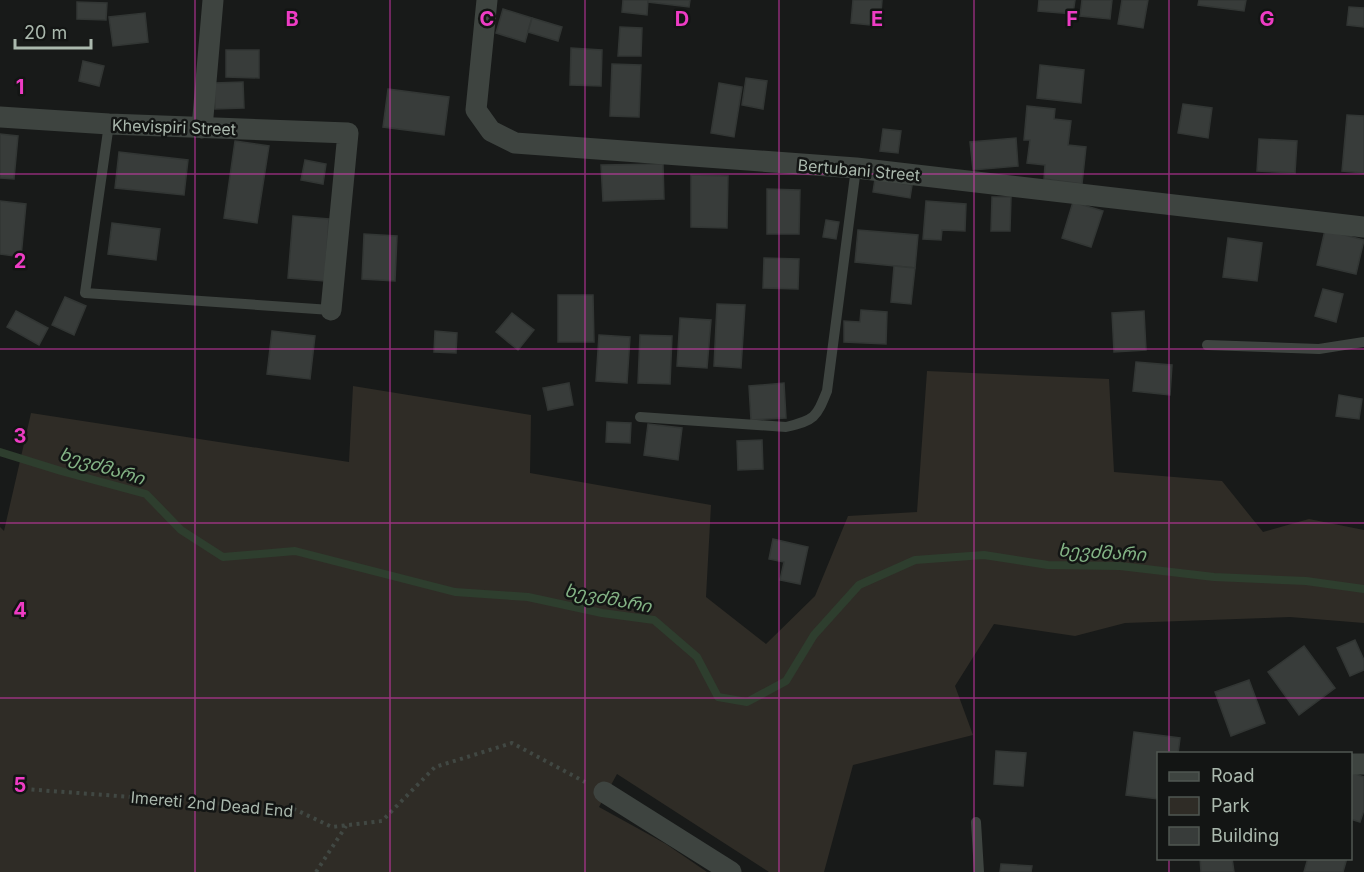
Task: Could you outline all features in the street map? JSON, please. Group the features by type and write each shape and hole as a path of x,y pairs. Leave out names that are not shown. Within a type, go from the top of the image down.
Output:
{"street":[{"path":"202,128 213,0"},
{"name":"Bertubani Street","path":"487,0 476,110 490,131 515,143 856,168 1364,227"},
{"name":"Khevispiri Street","path":"0,117 348,134 331,310"},
{"path":"604,792 731,872"}],"lane":[{"path":"110,124 85,293 331,310"},
{"path":"640,417 786,427 804,423 818,413 827,391 856,168"},
{"path":"1207,345 1319,349 1364,342"},
{"path":"976,822 979,872"}],"path":[{"name":"Imereti 2nd Dead End","path":"24,789 294,809 332,827 382,821 435,767 512,743 604,792"},
{"path":"316,872 347,825"}],"green space":[{"path":"927,371 1109,379 1114,472 1222,481 1263,532 1309,519 1364,530 1364,623 1290,617 1125,623 1075,636 994,624 955,686 973,735 853,765 824,872 769,872 617,774 599,807 666,844 707,872 0,872 0,527 4,531 31,413 349,462 353,386 531,415 530,473 711,505 706,597 766,644 815,596 848,516 917,512"}],"building":[{"path":"623,0 648,0 647,15 622,12"},
{"path":"648,0 690,0 689,7 648,2"},
{"path":"853,0 882,0 880,26 851,23"},
{"path":"1039,0 1075,0 1073,14 1038,11"},
{"path":"1082,0 1112,0 1110,19 1080,16"},
{"path":"1122,0 1148,0 1143,28 1118,24"},
{"path":"1199,0 1246,0 1244,11 1198,5"},
{"path":"77,2 107,3 106,20 77,19"},
{"path":"1349,7 1364,8 1364,27 1347,25"},
{"path":"503,9 532,18 525,42 496,33"},
{"path":"145,13 148,42 113,46 109,17"},
{"path":"532,18 562,27 558,41 528,32"},
{"path":"620,27 642,28 641,56 618,56"},
{"path":"571,48 602,50 601,86 570,85"},
{"path":"226,50 259,50 259,78 226,77"},
{"path":"83,61 104,66 99,86 79,81"},
{"path":"612,64 641,65 639,117 610,116"},
{"path":"1040,65 1084,70 1081,103 1037,98"},
{"path":"746,78 767,81 763,109 742,105"},
{"path":"243,82 244,108 215,109 214,83"},
{"path":"719,83 742,87 734,137 711,133"},
{"path":"388,89 449,97 444,135 383,127"},
{"path":"1183,104 1212,108 1208,138 1178,133"},
{"path":"1027,106 1055,109 1054,119 1071,121 1068,145 1086,147 1082,184 1044,179 1045,165 1027,163 1030,140 1024,140"},
{"path":"1347,115 1364,116 1364,173 1342,171"},
{"path":"883,129 901,131 898,153 880,151"},
{"path":"0,134 18,136 14,179 0,178"},
{"path":"1016,138 1018,166 973,170 970,142"},
{"path":"1259,139 1297,141 1295,173 1257,171"},
{"path":"235,141 269,146 257,223 224,218"},
{"path":"119,152 188,160 184,195 115,188"},
{"path":"305,160 326,164 323,184 301,180"},
{"path":"663,164 664,199 603,201 601,165"},
{"path":"691,175 728,176 727,228 691,227"},
{"path":"875,179 912,185 910,198 873,192"},
{"path":"767,189 800,190 799,234 767,234"},
{"path":"992,197 1011,197 1010,231 991,231"},
{"path":"0,201 26,204 21,257 0,254"},
{"path":"926,201 966,204 965,231 942,230 941,240 923,239"},
{"path":"1073,202 1103,211 1091,247 1062,238"},
{"path":"293,216 329,219 325,281 288,278"},
{"path":"826,220 839,222 836,239 823,237"},
{"path":"112,223 160,229 156,260 108,254"},
{"path":"858,230 918,235 915,268 855,262"},
{"path":"1325,230 1364,240 1356,274 1317,265"},
{"path":"364,234 397,236 395,281 362,279"},
{"path":"1228,238 1262,243 1257,281 1223,277"},
{"path":"764,258 799,259 798,289 763,288"},
{"path":"894,266 915,268 911,304 891,302"},
{"path":"1323,289 1343,294 1336,322 1315,316"},
{"path":"558,295 593,295 594,342 558,342"},
{"path":"65,297 86,306 74,335 52,325"},
{"path":"717,304 745,305 741,368 714,366"},
{"path":"861,310 887,312 886,344 844,342 844,321 860,322"},
{"path":"16,311 48,328 39,345 7,327"},
{"path":"1144,311 1146,350 1114,352 1112,313"},
{"path":"512,313 534,330 518,350 496,332"},
{"path":"680,318 711,320 707,368 677,366"},
{"path":"272,331 315,336 310,379 267,374"},
{"path":"435,331 457,333 456,353 434,352"},
{"path":"599,335 630,337 627,383 596,381"},
{"path":"640,335 672,336 670,384 638,383"},
{"path":"1136,362 1172,365 1170,395 1133,391"},
{"path":"569,383 573,405 548,410 543,388"},
{"path":"784,383 786,418 751,420 749,386"},
{"path":"1339,395 1362,399 1359,419 1336,416"},
{"path":"607,422 631,423 630,443 606,442"},
{"path":"648,424 682,428 678,460 644,455"},
{"path":"762,440 763,469 738,470 737,441"},
{"path":"773,539 808,547 800,584 780,580 784,562 769,559"},
{"path":"1355,640 1364,660 1364,670 1350,676 1337,648"},
{"path":"1304,646 1335,688 1299,715 1268,672"},
{"path":"1249,680 1265,723 1231,736 1215,692"},
{"path":"1134,732 1180,738 1178,752 1157,752 1157,799 1126,795"},
{"path":"996,751 1026,753 1023,786 994,784"},
{"path":"1352,773 1364,777 1364,810 1360,822 1352,820"},
{"path":"1200,860 1232,860 1234,872 1201,872"},
{"path":"1307,860 1346,860 1343,872 1304,872"},
{"path":"1001,864 1032,866 1031,872 1000,872"}],"waterway":[{"name":"ხევძმარი","path":"0,452 146,494 181,530 223,557 295,551 455,592 528,597 602,613 654,620 697,657 718,697 747,702 786,681 814,635 859,585 915,560 984,555 1048,565 1120,566 1214,577 1306,581 1364,589"}]}
